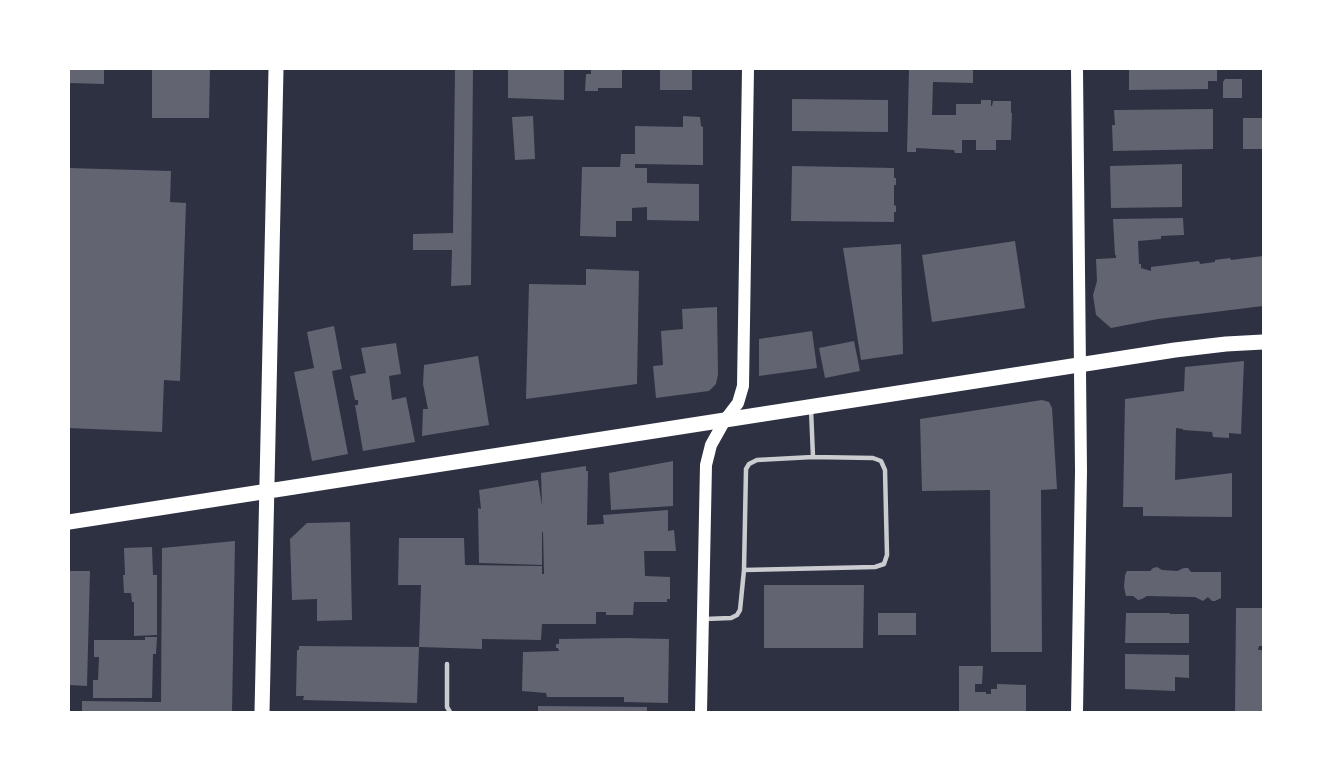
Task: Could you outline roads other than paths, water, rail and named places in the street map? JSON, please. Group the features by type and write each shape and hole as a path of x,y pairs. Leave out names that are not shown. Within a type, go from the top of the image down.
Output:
{"main road":[{"path":"262,712 276,69"},
{"path":"701,712 706,465 711,445 738,403 743,386 748,69"},
{"path":"1077,69 1081,471 1077,712"},
{"path":"69,522 1185,348 1263,342"}],"lane":[{"path":"811,407 813,457"},
{"path":"703,619 731,618 740,610 744,570 746,469 748,464 757,460 813,457 873,458 881,461 885,470 887,555 884,564 875,567 744,570"},
{"path":"447,664 447,707 450,712"}]}
